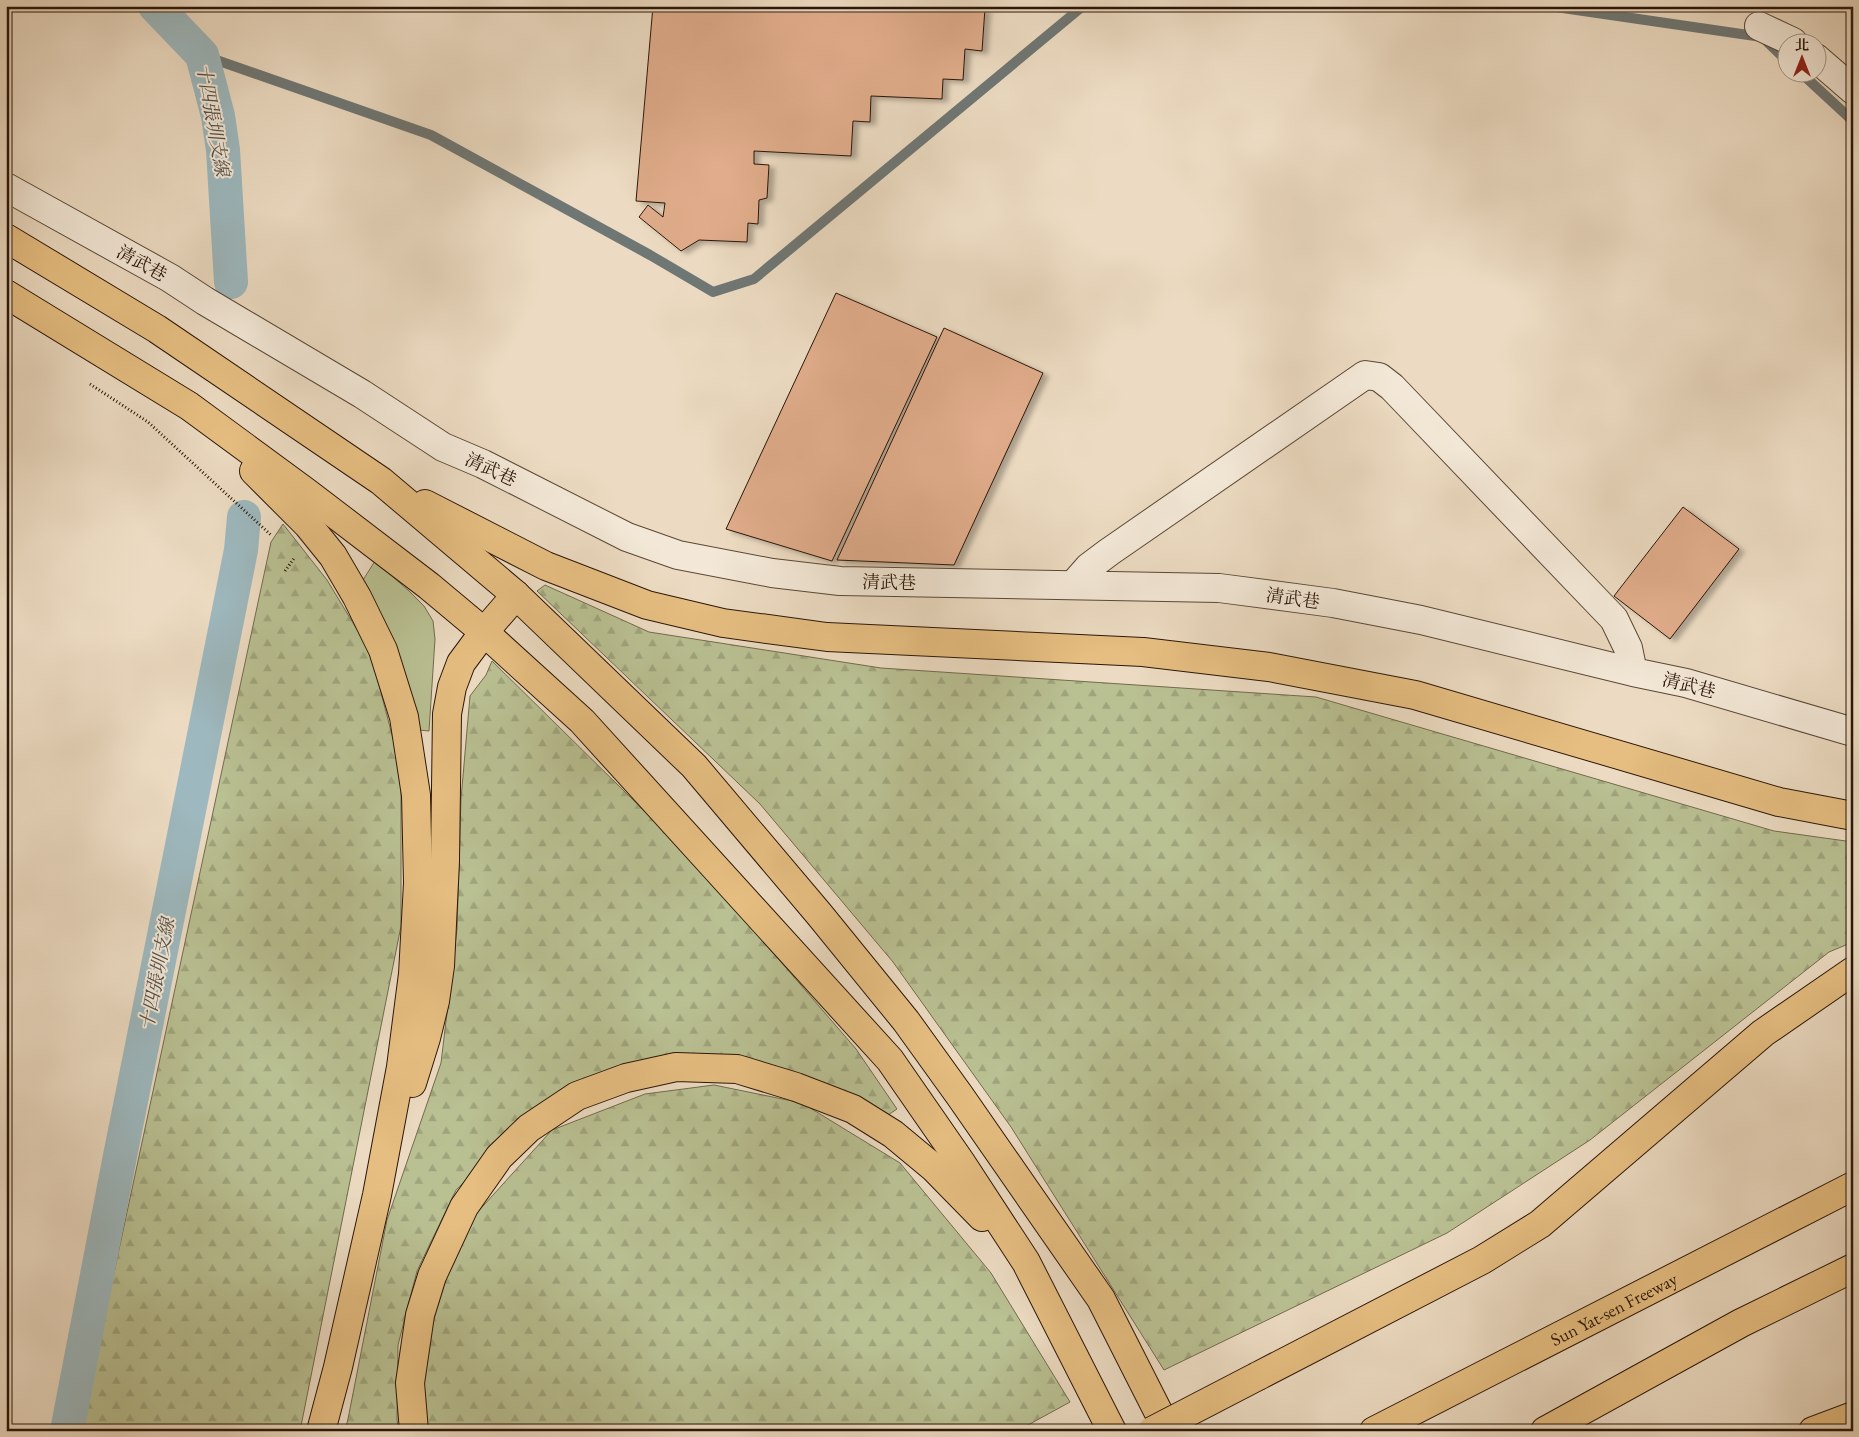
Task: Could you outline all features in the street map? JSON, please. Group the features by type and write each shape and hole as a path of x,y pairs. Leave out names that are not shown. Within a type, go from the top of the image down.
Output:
{"highway":[{"path":"6,238 157,329 380,481 516,595 694,766 820,914 906,1022 1102,1299 1168,1431"},
{"path":"6,294 189,406 399,562 484,632 582,721 890,1060 960,1161 1026,1262 1112,1431"},
{"path":"189,406 308,525 333,556 357,597 383,650 404,717 416,795 418,883 413,974 400,1067 377,1195 338,1367 321,1431"},
{"path":"380,481 546,566 647,605 722,623 827,637 1143,652 1269,667 1415,695 1779,802 1853,816"},
{"path":"377,1195 426,1038 435,1001 440,966 445,861 447,714 452,687 461,664 484,632 516,595"},
{"path":"1152,1431 1482,1260 1540,1224 1762,1033 1853,971"},
{"path":"414,1431 410,1383 420,1315 432,1276 464,1207 499,1157 529,1128 577,1096 626,1078 676,1067 737,1069 796,1087 853,1108 894,1134 934,1168 1026,1262"},
{"name":"Sun Yat-sen Freeway","path":"1374,1431 1853,1186"},
{"path":"1545,1431 1741,1323 1853,1268"},
{"path":"1813,1431 1853,1416"}],"lane":[{"path":"1759,26 1776,34"},
{"path":"1826,67 1853,90"},
{"name":"清武巷","path":"6,187 170,278 205,301 362,394 443,447 483,464 627,536 678,555 772,573 840,581 1219,588 1333,603 1421,620 1633,672 1686,683 1853,732"},
{"path":"1074,584 1089,567 1109,552 1364,374 1379,377 1392,387 1614,619 1628,648 1633,672"}],"path":[{"path":"85,381 148,422 274,537"},
{"path":"285,571 296,557 288,550"}],"green space":[{"path":"283,524 327,580 370,651 401,769 401,926 301,1426 299,1431 80,1431 271,542"},
{"path":"375,561 424,606 433,621 435,639 429,731 419,730 363,580"},
{"path":"545,585 649,632 881,668 1316,697 1774,831 1853,842 1853,942 1829,952 1590,1140 1447,1233 1164,1370 1011,1127 893,962 760,804 537,591"},
{"path":"492,661 687,853 856,1049 897,1109 885,1117 665,1066 547,1103 456,1190 417,1271 398,1345 397,1420 399,1431 345,1431 387,1220 441,1063 457,929 461,799 470,696 486,675"},
{"path":"714,1085 802,1103 900,1163 991,1273 1070,1402 1017,1431 419,1431 418,1343 464,1227 552,1130 645,1094"}],"building":[{"path":"653,6 985,8 982,51 965,49 963,80 943,79 942,99 871,96 870,122 853,121 851,156 754,151 754,164 769,165 767,198 759,200 758,224 748,223 747,242 699,240 681,251 639,217 648,205 663,217 665,203 636,201"},
{"path":"836,293 937,337 832,561 726,529"},
{"path":"944,328 1043,373 954,565 837,560"},
{"path":"1683,507 1739,549 1670,639 1614,596"}],"waterway":[{"name":"十四張圳支線","path":"155,6 202,55 218,116 223,150 231,282"},
{"path":"202,55 431,135 650,255 713,292 754,279 1083,6"},
{"path":"1549,6 1762,37 1776,50"},
{"path":"1811,82 1853,121"},
{"name":"十四張圳支線","path":"67,1431 241,550 244,517"}]}
